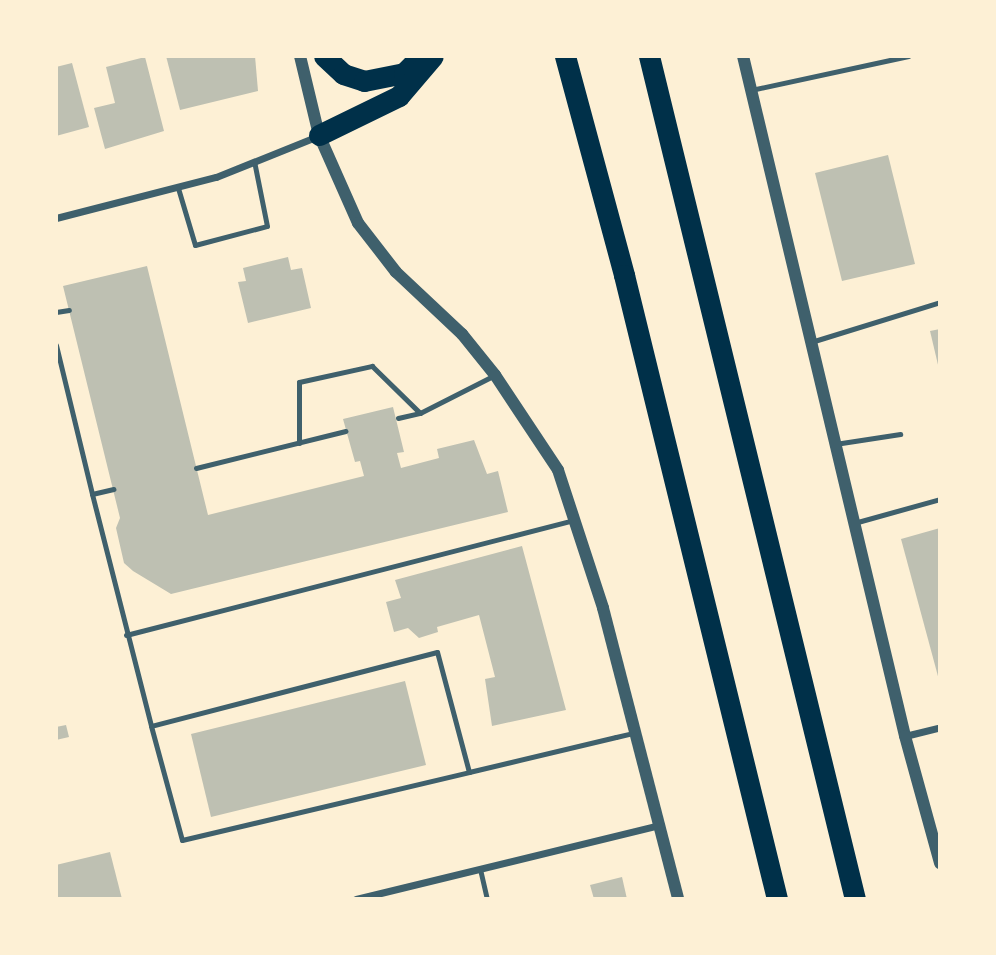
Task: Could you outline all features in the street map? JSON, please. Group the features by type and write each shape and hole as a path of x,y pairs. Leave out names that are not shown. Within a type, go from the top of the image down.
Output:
{"highway":[{"path":"324,56 343,74 364,81 404,73 421,56"},
{"path":"318,135 399,96 433,56"},
{"path":"565,56 624,275 777,899"},
{"path":"649,56 855,899"},
{"path":"829,795 864,899"}],"street":[{"path":"300,56 318,135 343,194 375,249 462,334 495,375 558,470 603,608 678,899"},
{"path":"743,56 905,736 940,863"},
{"path":"56,218 178,188 318,135"},
{"path":"905,736 940,727"},
{"path":"356,899 660,825"}],"lane":[{"path":"751,90 908,56"},
{"path":"178,188 195,245 267,226 254,161"},
{"path":"811,342 940,302"},
{"path":"56,312 69,310"},
{"path":"56,345 126,635 181,840 636,732"},
{"path":"299,443 299,382 372,366 420,413"},
{"path":"398,418 420,413 495,375"},
{"path":"196,468 345,431"},
{"path":"835,443 900,433"},
{"path":"92,494 113,489"},
{"path":"854,523 940,499"},
{"path":"126,635 574,520"},
{"path":"151,726 437,652 469,772"},
{"path":"480,869 487,899"}],"building":[{"path":"166,56 255,56 258,91 180,110"},
{"path":"145,57 164,131 105,149 94,108 115,103 106,67"},
{"path":"72,63 89,127 56,136 56,67"},
{"path":"888,155 915,264 842,281 815,173"},
{"path":"288,257 291,270 302,268 311,308 248,323 238,282 246,281 243,268"},
{"path":"147,266 208,515 364,476 360,461 355,462 343,419 393,407 404,452 397,453 401,468 439,458 437,449 474,440 487,474 498,471 508,512 171,594 133,571 124,563 116,528 120,518 63,286"},
{"path":"940,329 940,369 939,369 930,331"},
{"path":"940,528 940,680 939,680 901,539"},
{"path":"522,546 566,710 492,726 485,679 495,677 479,615 437,627 438,632 419,638 408,628 394,632 386,602 401,598 395,580"},
{"path":"405,681 426,765 211,817 191,734"},
{"path":"66,725 69,737 56,740 56,727"},
{"path":"110,852 122,899 56,899 56,865"},
{"path":"622,877 627,899 594,899 590,885"}]}
